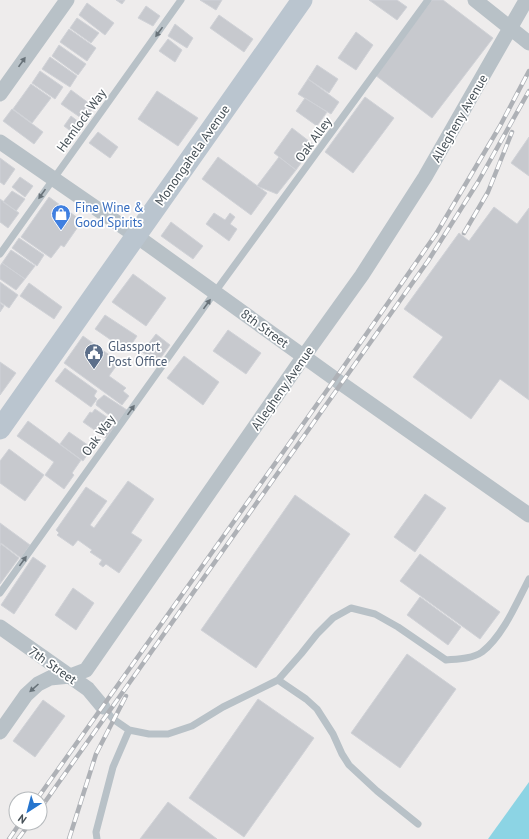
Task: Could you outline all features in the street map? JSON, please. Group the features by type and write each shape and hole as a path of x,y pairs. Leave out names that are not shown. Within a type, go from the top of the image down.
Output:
{"main road":[{"name":"Monongahela Avenue","path":"0,429 135,235 302,0"}],"street":[{"path":"0,94 67,0"},
{"path":"474,0 511,27 529,43"},
{"name":"Allegheny Avenue","path":"0,732 26,695 38,684 50,678 70,676 86,670 362,275 420,184 525,2"},
{"name":"8th Street","path":"0,142 135,235 529,515"},
{"name":"7th Street","path":"0,626 88,689 103,707"}],"lane":[{"name":"Hemlock Way","path":"0,254 181,0"},
{"name":"Oak Alley","path":"215,292 428,0"},
{"name":"Oak Way","path":"0,593 215,292"},
{"path":"103,707 113,719 129,730 148,734 168,734 192,726 223,707 278,680 317,634 333,618 351,608 375,614 398,627 446,660 468,658 481,653 493,640 504,625 529,579"},
{"path":"278,680 306,699 317,709 333,734 349,765 377,791 418,824"},
{"path":"97,839 96,832 112,767 129,730"}],"water":[{"path":"529,782 529,839 488,839"}],"building":[{"path":"116,0 125,0 122,4"},
{"path":"200,0 222,0 216,10"},
{"path":"369,0 397,0 407,7 397,20"},
{"path":"432,0 443,0 493,38 432,118 375,75"},
{"path":"87,3 114,23 105,35 79,15"},
{"path":"146,6 160,16 153,26 138,18"},
{"path":"219,15 253,39 244,52 210,28"},
{"path":"77,18 99,33 91,43 70,28"},
{"path":"175,24 193,38 187,48 168,36"},
{"path":"69,29 96,48 87,61 60,42"},
{"path":"356,32 373,45 356,70 338,58"},
{"path":"168,39 182,50 175,62 159,51"},
{"path":"59,45 86,64 78,75 52,56"},
{"path":"50,57 77,76 70,87 42,69"},
{"path":"317,65 338,79 329,93 308,79"},
{"path":"40,71 63,87 55,99 32,83"},
{"path":"308,79 339,102 331,114 298,94"},
{"path":"31,84 51,98 32,123 13,109"},
{"path":"71,90 94,107 84,120 61,104"},
{"path":"157,91 198,118 178,146 138,119"},
{"path":"365,97 394,118 353,173 325,152"},
{"path":"305,98 327,112 317,126 296,111"},
{"path":"12,109 43,132 34,144 3,121"},
{"path":"71,116 84,126 77,136 64,126"},
{"path":"292,128 314,145 296,170 274,153"},
{"path":"98,132 118,147 110,158 89,143"},
{"path":"529,137 529,176 511,163"},
{"path":"218,157 267,193 251,215 202,179"},
{"path":"279,157 296,170 277,194 257,186"},
{"path":"0,158 15,169 4,185 0,182"},
{"path":"20,177 33,186 25,197 12,187"},
{"path":"12,191 25,199 16,211 3,202"},
{"path":"49,197 82,221 64,247 61,245 51,258 21,237"},
{"path":"0,199 19,213 8,228 0,222"},
{"path":"494,207 517,224 529,208 529,400 500,379 471,419 413,377 443,337 404,309 459,233 469,241"},
{"path":"214,213 225,220 230,213 235,217 230,224 237,229 229,241 206,224"},
{"path":"171,222 203,246 193,259 161,236"},
{"path":"19,238 44,255 37,266 12,248"},
{"path":"11,250 35,266 25,279 2,263"},
{"path":"2,263 25,279 16,290 0,279 0,266"},
{"path":"133,274 166,298 146,326 112,302"},
{"path":"0,282 18,295 9,308 0,302"},
{"path":"29,283 62,307 54,319 20,296"},
{"path":"0,303 4,306 0,312"},
{"path":"105,315 137,336 127,351 95,329"},
{"path":"228,330 261,353 246,374 213,351"},
{"path":"156,334 170,345 157,363 142,352"},
{"name":"Glassport Post Office","path":"83,336 119,362 109,376 126,388 123,391 129,396 122,405 64,363"},
{"path":"184,356 219,382 203,405 167,378"},
{"path":"0,362 16,373 0,395"},
{"path":"65,368 97,391 94,396 97,399 91,407 55,381"},
{"path":"104,395 127,410 118,422 96,405 97,401"},
{"path":"95,409 117,424 106,438 83,422 90,412 92,413"},
{"path":"28,421 81,460 72,473 74,475 64,489 45,475 54,462 17,436"},
{"path":"69,432 92,448 83,461 60,444"},
{"path":"9,449 44,475 25,501 0,483 0,461"},
{"path":"128,481 154,499 131,533 142,540 119,573 106,564 103,567 99,564 102,560 90,552 92,550 78,540 73,546 57,535 59,533 56,530 86,487 107,501 90,525 94,528"},
{"path":"425,494 446,508 415,552 394,537"},
{"path":"295,495 350,534 256,668 201,630"},
{"path":"0,523 30,545 21,558 1,543 0,545"},
{"path":"1,544 19,558 0,584 0,546"},
{"path":"420,554 500,612 480,639 400,581"},
{"path":"33,557 46,566 14,614 1,605"},
{"path":"73,588 94,603 76,630 55,615"},
{"path":"420,597 461,627 448,645 407,615"},
{"path":"407,654 456,689 400,768 351,733"},
{"path":"258,699 314,738 244,837 189,798"},
{"path":"43,700 65,716 35,757 13,741"},
{"path":"168,802 217,839 140,839"}],"railway":[{"path":"43,791 436,234 500,126 529,71"},
{"path":"48,798 428,261 478,182 529,91"},
{"path":"464,233 488,192 512,132"},
{"path":"69,839 96,754 126,696"},
{"path":"9,839 14,831"},
{"path":"18,839 24,831"}],"place":[{"name":"Fine Wine & Good Spirits","path":"61,231"},
{"name":"Glassport Post Office","path":"94,370"}]}
